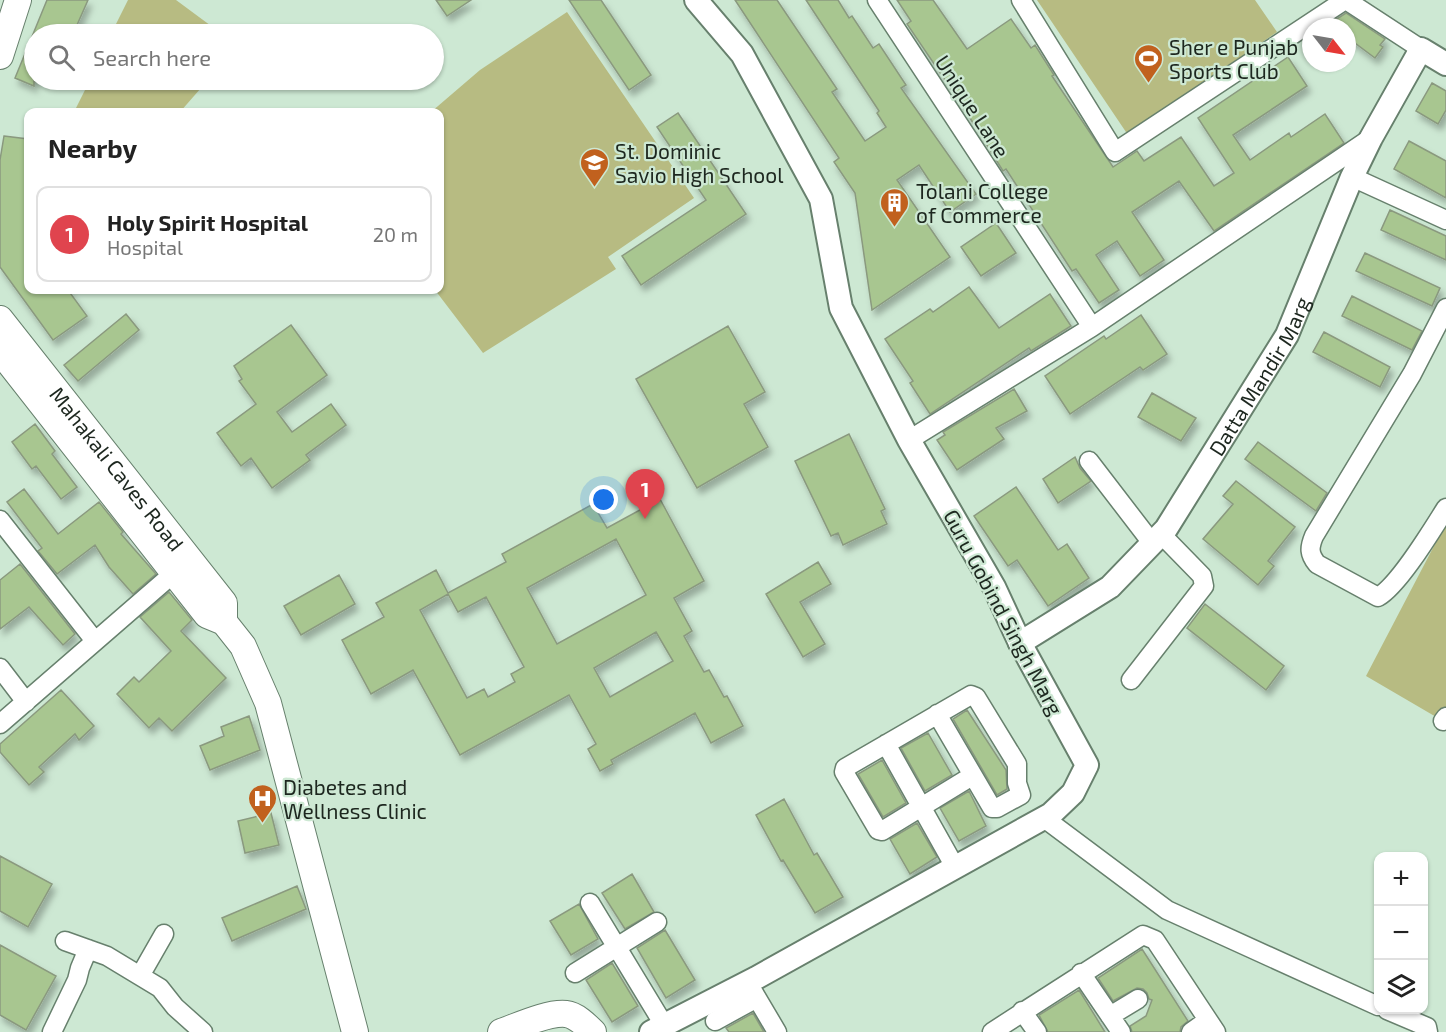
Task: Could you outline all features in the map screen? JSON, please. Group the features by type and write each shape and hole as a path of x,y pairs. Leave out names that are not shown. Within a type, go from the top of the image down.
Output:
{"main road":[{"path":"0,56 18,0"},
{"name":"Mahakali Caves Road","path":"0,319 182,567"},
{"name":"Mahakali Caves Road","path":"0,352 182,567 224,603 224,622 243,646 268,703 355,1032"},
{"path":"501,1032 545,1017 567,1014 581,1020 593,1032"}],"street":[{"name":"Guru Gobind Singh Marg","path":"657,1028 714,1019 752,990 956,867 1051,814 1073,793 1087,765 1020,643 994,587 909,440 842,308 821,199 742,54 696,0"},
{"name":"Unique Lane","path":"877,0 1092,327"},
{"path":"1021,0 1115,152 1346,0 1446,64"},
{"name":"Datta Mandir Marg","path":"1020,643 1110,587 1156,538 1287,335 1352,177 1421,49"},
{"path":"909,440 1092,327 1371,138"},
{"path":"1352,177 1446,220"},
{"path":"1446,308 1412,374 1314,536 1310,548 1311,556 1317,564 1378,597 1386,593 1401,574 1446,508"},
{"path":"1089,461 1156,538 1202,576 1204,586 1131,680"},
{"path":"0,520 95,641"},
{"path":"0,724 182,567"},
{"path":"0,668 26,702"},
{"path":"937,714 993,809 1021,795 1017,783 1017,764 974,696 969,695 845,768 844,772 879,831 972,776"},
{"path":"886,744 956,867"},
{"path":"1044,818 1167,910 1374,1003"},
{"path":"590,903 617,947 657,1028"},
{"path":"575,973 657,922"},
{"path":"140,976 164,934"},
{"path":"992,1032 1139,936 1148,936 1155,940 1212,1026 1191,1032"},
{"path":"65,941 107,956 160,988 175,1007 203,1032"},
{"path":"52,1032 77,980 88,949"},
{"path":"1081,973 1121,1032"},
{"path":"752,990 777,1032"},
{"path":"1110,1016 1138,999"},
{"path":"1022,1011 1037,1032"},
{"path":"1396,1014 1427,1027 1428,1032"}],"green space":[{"path":"128,0 176,0 208,24 116,24"},
{"name":"Sher e Punjab Sports Club","path":"1037,0 1255,0 1277,32 1128,135"},
{"path":"567,12 694,198 608,257 616,269 483,353 438,294 444,294 444,108 436,108 480,70"},
{"path":"85,90 199,90 184,108 76,108"},
{"path":"1446,523 1446,716 1443,721 1366,676"}],"building":[{"path":"47,0 88,0 77,24 37,24"},
{"path":"436,0 471,0 447,16"},
{"path":"569,0 601,0 651,75 629,90"},
{"path":"735,0 777,0 837,89 832,92 865,141 886,127 877,113 879,111 806,0 838,0 849,18 852,16 873,48 879,44 906,85 901,88 976,194 950,212 919,165 897,180 950,257 872,310 855,193 834,162 839,158"},
{"path":"897,0 933,0 967,49 1011,19 1031,48 1035,45 1054,75 1052,76 1113,167 1137,151 1144,161 1181,137 1214,186 1234,173 1198,118 1288,57 1307,86 1233,135 1250,160 1289,133 1291,137 1325,114 1344,143 1214,231 1179,181 1132,212 1164,260 1140,276 1117,241 1096,255 1119,290 1099,303 1076,269 1072,271 1006,169 1003,171 907,24 911,21"},
{"path":"1346,13 1354,18 1338,18"},
{"path":"1356,20 1385,39 1380,45 1383,47 1375,58 1356,44"},
{"path":"24,56 24,82 15,78"},
{"path":"1432,83 1446,91 1446,110 1438,124 1416,111"},
{"path":"678,113 746,214 641,285 622,256 706,200 657,127"},
{"path":"4,136 24,138 24,294 71,294 87,316 53,340 0,267 0,160"},
{"path":"1409,141 1446,161 1446,198 1394,169"},
{"path":"1390,210 1446,236 1446,260 1381,230"},
{"path":"996,223 1016,253 981,276 961,247"},
{"path":"1365,253 1440,288 1432,306 1356,271"},
{"path":"969,287 999,328 1050,294 1071,326 1031,351 1029,348 930,414 910,383 913,381 885,339 930,309 933,312"},
{"path":"1352,296 1422,331 1412,350 1342,316"},
{"path":"126,314 139,330 78,381 64,365"},
{"path":"1141,315 1167,354 1143,370 1140,367 1070,414 1045,376 1104,336 1106,339"},
{"path":"291,325 327,375 277,412 292,432 331,404 346,425 306,455 310,460 272,488 251,458 241,466 217,433 256,404 239,381 242,379 234,366"},
{"path":"728,326 765,392 744,404 768,447 697,488 636,379"},
{"path":"1324,332 1390,367 1380,387 1313,352"},
{"path":"1014,389 1027,411 996,428 1004,439 957,470 937,440 945,435 943,432"},
{"path":"1152,393 1196,418 1181,441 1138,417"},
{"path":"35,424 55,451 52,454 77,487 61,499 36,466 32,469 12,442"},
{"path":"849,434 885,509 881,511 887,524 843,545 838,533 831,536 795,461"},
{"path":"1258,442 1327,493 1316,511 1245,459"},
{"path":"1075,457 1080,468 1091,481 1058,503 1043,479"},
{"path":"1236,481 1295,527 1268,561 1274,566 1258,585 1203,539 1233,504 1223,496"},
{"path":"1016,487 1058,550 1067,544 1089,578 1048,606 1017,560 1008,566 974,516"},
{"path":"24,489 58,534 99,502 123,532 121,534 156,574 133,594 109,567 95,545 57,574 38,551 42,548 7,502"},
{"path":"660,499 704,581 674,598 692,631 684,636 704,672 709,670 724,697 727,696 743,726 711,743 695,713 611,760 613,764 600,771 588,749 596,744 569,695 460,755 413,670 371,694 342,640 384,617 376,603 436,570 448,593 506,562 502,554 593,504 607,528","holes":["616,539 646,595 557,644 527,588","448,594 458,612 486,597 524,667 511,674 515,682 488,697 484,689 467,698 420,610","656,632 673,661 610,697 594,668"]},
{"path":"818,562 831,584 800,602 825,644 803,657 766,594"},
{"path":"20,564 75,634 63,645 29,607 0,629 0,580"},
{"path":"339,575 355,604 301,635 284,606"},
{"path":"169,592 192,620 181,631 226,678 172,731 159,718 149,728 117,694 134,677 139,682 171,651 140,617"},
{"path":"1205,604 1284,666 1266,690 1187,628"},
{"path":"61,690 94,726 79,740 75,734 39,767 44,772 29,785 0,752 0,744"},
{"path":"967,710 1006,770 1007,789 997,795 953,719"},
{"path":"249,716 260,750 210,770 200,746 224,736 221,727"},
{"path":"928,733 952,775 925,791 901,748"},
{"path":"882,760 906,803 883,817 858,774"},
{"path":"969,791 986,826 959,841 940,808"},
{"path":"784,799 814,855 817,853 843,897 815,913 783,860 781,861 756,815"},
{"path":"271,813 279,845 245,853 238,821"},
{"path":"917,823 937,857 910,874 890,839"},
{"path":"0,856 52,884 28,927 0,911"},
{"path":"632,874 654,912 625,929 602,893"},
{"path":"297,886 306,909 232,941 222,918"},
{"path":"579,904 598,939 571,955 550,921"},
{"path":"665,930 695,980 666,998 637,948"},
{"path":"0,945 56,976 26,1030 0,1015"},
{"path":"1142,949 1188,1021 1181,1027 1180,1032 1132,1032 1130,1026 1146,1016 1152,1000 1143,989 1137,988 1113,1001 1098,978"},
{"path":"612,963 638,1006 612,1022 586,980"},
{"path":"1079,990 1105,1032 1048,1032 1039,1015"},
{"path":"753,1013 764,1032 729,1032 726,1028"}],"place":[{"name":"Sher e Punjab Sports Club","path":"1148,84"},
{"name":"St. Dominic Savio High School","path":"594,188"},
{"name":"Tolani College of Commerce","path":"895,228"},
{"name":"Holy Spirit Hospital","path":"645,519"},
{"name":"Diabetes and Wellness Clinic","path":"262,824"}]}
